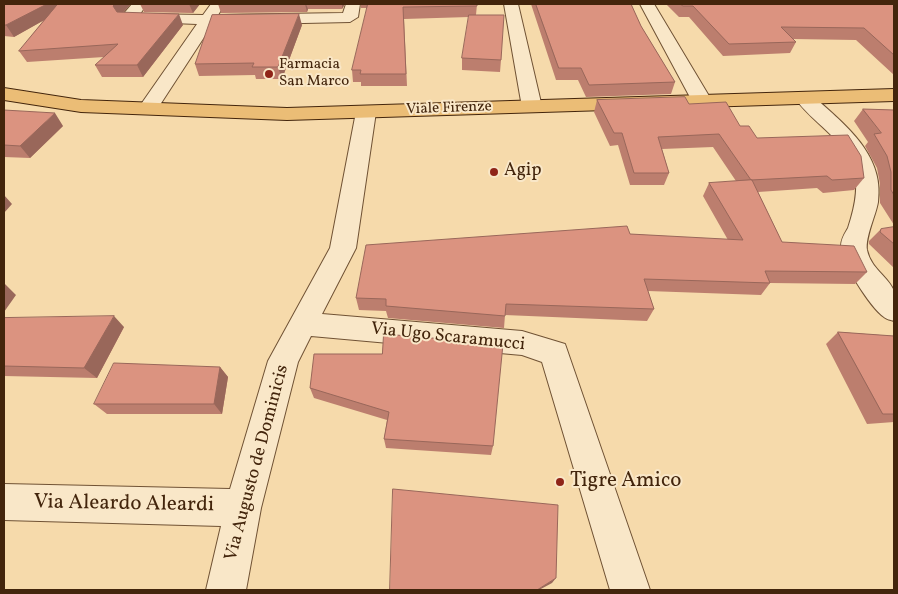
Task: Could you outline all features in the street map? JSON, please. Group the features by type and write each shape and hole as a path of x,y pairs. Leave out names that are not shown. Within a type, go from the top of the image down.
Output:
{"main road":[{"name":"Viale Firenze","path":"4,94 81,106 287,114 894,95"}],"street":[{"path":"140,4 128,18 207,20 350,17 353,4"},
{"path":"147,110 218,4"},
{"path":"512,4 532,107"},
{"path":"647,4 702,101"},
{"path":"804,98 847,141 861,160 868,179 868,197 854,245 861,264 881,295 894,310"},
{"name":"Via Augusto de Dominicis","path":"226,590 243,508 283,362 343,248 366,112"},
{"name":"Via Ugo Scaramucci","path":"302,324 522,343 554,354 630,590"},
{"name":"Via Aleardo Aleardi","path":"4,502 243,508"}],"building":[{"path":"4,4 47,4 4,25"},
{"path":"58,4 115,4 113,6 117,12 179,14 137,65 95,65 118,44 19,51"},
{"path":"368,4 477,4 477,6 403,7 406,74 360,74 361,70 352,70"},
{"path":"536,4 631,4 641,26 675,82 589,85 581,68 559,68"},
{"path":"681,4 894,4 894,55 864,28 781,27 796,42 729,44 693,6 683,6"},
{"path":"299,14 278,67 252,67 254,63 195,64 212,15"},
{"path":"469,15 504,15 501,60 462,58"},
{"path":"685,97 689,104 726,102 740,126 749,126 757,138 848,135 861,156 864,178 832,180 827,176 751,180 719,134 658,137 669,173 634,173 622,133 614,133 597,100"},
{"path":"863,109 894,110 894,195 891,190 891,172 887,156 874,134 881,133"},
{"path":"4,110 55,113 20,146 4,145"},
{"path":"752,180 782,242 854,246 867,272 765,271 770,283 644,279 654,309 506,304 505,316 386,306 386,299 356,298 366,245 627,226 630,234 743,240 709,183"},
{"path":"894,227 894,244 880,232 881,229"},
{"path":"114,316 84,368 4,366 4,318"},
{"path":"838,332 894,336 894,414 883,414"},
{"path":"384,334 503,344 493,446 384,439 389,412 310,388 314,354 382,354"},
{"path":"114,363 220,367 214,404 94,404"},
{"path":"393,489 558,505 556,578 537,590 390,590"}],"place":[{"name":"Farmacia San Marco","path":"269,74"},
{"name":"Agip","path":"494,172"},
{"name":"Tigre Amico","path":"560,482"}]}
